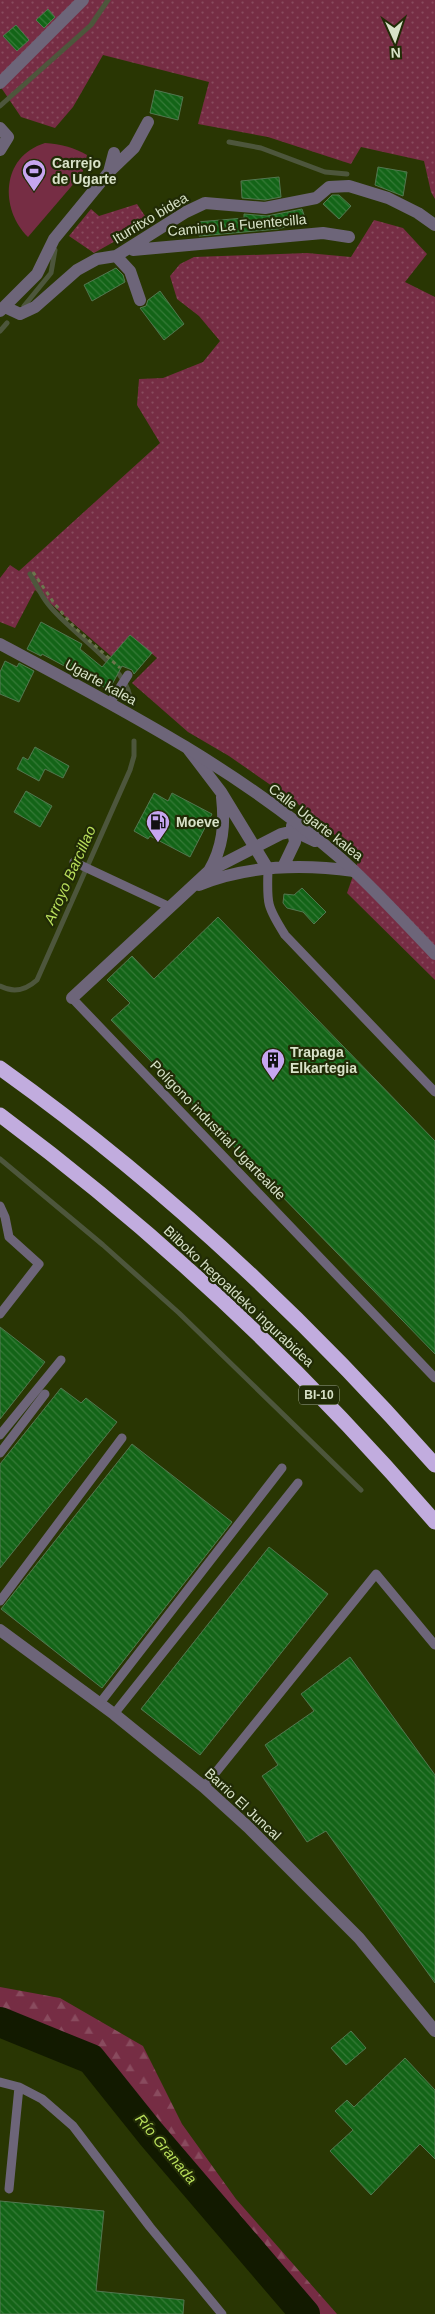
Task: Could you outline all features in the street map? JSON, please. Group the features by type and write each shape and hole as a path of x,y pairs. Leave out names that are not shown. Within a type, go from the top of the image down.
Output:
{"highway":[{"name":"Bilboko hegoaldeko ingurabidea","path":"0,1068 105,1148 222,1248 356,1379 435,1465"},
{"name":"Bilboko hegoaldeko ingurabidea","path":"0,1114 127,1214 240,1316 329,1405 435,1522"}],"street":[{"path":"0,83 83,0"},
{"path":"2,309 37,274 54,239 109,172 134,148 148,122"},
{"path":"0,128 8,137 0,150"},
{"path":"109,172 114,153"},
{"name":"Iturritxo bidea","path":"2,309 20,314 35,307 77,270 97,259 122,253 186,212 205,203 265,208 316,198 330,187 348,186 388,198 418,213 435,225"},
{"name":"Camino La Fuentecilla","path":"122,253 323,232 349,237"},
{"path":"122,253 140,300"},
{"name":"Ugarte kalea","path":"0,644 110,703 188,748"},
{"path":"188,748 221,792 254,849 268,869"},
{"name":"Calle Ugarte kalea","path":"188,748 253,792 338,856 354,870 435,954"},
{"name":"Polígono industrial Ugartealde","path":"209,872 217,858 223,830 221,792"},
{"path":"253,792 262,803 287,820 294,831 295,842 283,867"},
{"path":"294,831 308,837 338,856"},
{"name":"Polígono industrial Ugartealde","path":"72,998 209,872 281,834 294,831"},
{"name":"Polígono industrial Ugartealde","path":"188,890 223,875 283,867 312,866 354,870"},
{"name":"Barrio El Juncal","path":"0,1630 114,1714 204,1787 248,1827 359,1938 435,2031"}],"lane":[{"path":"110,703 128,675"},
{"path":"74,862 170,907"},
{"path":"268,869 267,899 270,911 285,935 435,1092"},
{"name":"Polígono industrial Ugartealde","path":"72,998 435,1378"},
{"path":"0,1206 5,1217 9,1237 39,1264 0,1314"},
{"path":"0,1435 60,1360"},
{"path":"0,1453 45,1394"},
{"path":"0,1601 122,1438"},
{"path":"100,1703 282,1468"},
{"path":"114,1714 298,1483"},
{"path":"204,1787 376,1574 435,1645"},
{"path":"0,2082 19,2087 42,2099 73,2126 150,2227 222,2314"},
{"path":"9,2189 19,2087"}],"path":[{"path":"34,572 54,603 74,627 128,675"}],"green space":[{"path":"0,0 435,0 435,199 431,192 424,161 361,147 351,164 268,137 198,124 209,82 103,55 73,107 55,128 21,117 0,86"},
{"name":"Carrejo de Ugarte","path":"45,143 67,146 87,155 82,174 28,237 19,226 13,213 9,199 9,185 12,172 19,160 30,150"},
{"path":"137,204 149,222 94,253 69,236 91,209 99,216"},
{"path":"374,220 403,228 427,254 405,282 435,297 435,980 347,893 360,856 298,804 229,756 188,732 132,683 157,658 130,635 112,657 35,590 15,628 0,622 0,578 10,565 19,571 160,443 137,405 139,379 163,378 203,362 220,341 199,316 177,299 170,276 180,264 194,257 307,253 351,257"},
{"path":"0,1987 60,1998 143,2046 182,2124 236,2199 337,2314 295,2314 107,2092 79,2063 0,2030"}],"building":[{"path":"48,9 55,17 44,28 36,20"},
{"path":"16,25 29,40 17,51 3,36"},
{"path":"155,90 183,97 178,120 150,113"},
{"path":"378,167 407,172 403,196 375,185"},
{"path":"279,177 281,197 265,200 242,198 241,181"},
{"path":"332,195 339,195 351,206 339,219 323,204"},
{"path":"302,209 306,221 278,229 199,236 197,222 244,218 244,214 267,216"},
{"path":"116,268 123,275 125,282 92,301 84,285"},
{"path":"160,291 184,324 164,340 140,308 146,306 148,300"},
{"path":"41,622 82,644 80,649 102,667 130,635 152,653 134,674 132,670 122,666 109,690 42,654 41,656 27,649"},
{"path":"5,661 17,667 19,663 34,671 19,702 0,694 0,672"},
{"path":"35,747 69,766 63,778 45,769 39,781 17,769 23,757 28,760"},
{"path":"26,791 52,806 40,827 14,812"},
{"path":"154,793 168,801 172,793 212,814 190,857 150,836 148,839 134,831"},
{"path":"302,888 326,912 314,924 303,912 287,908 283,903 284,894 294,895"},
{"name":"Trapaga Elkartegia","path":"218,917 435,1141 435,1354 111,1020 130,1003 107,980 132,956 154,979"},
{"path":"0,1327 45,1362 0,1419"},
{"path":"61,1388 81,1403 86,1398 117,1422 0,1568 0,1464"},
{"path":"132,1444 232,1522 102,1688 1,1609"},
{"path":"269,1547 328,1594 200,1755 141,1709"},
{"path":"350,1657 435,1775 435,1983 326,1831 307,1842 262,1776 278,1765 265,1745 314,1711 301,1694"},
{"path":"351,2031 366,2048 346,2065 331,2048"},
{"path":"405,2058 435,2090 435,2159 420,2144 371,2195 330,2151 353,2130 335,2111 347,2100 354,2107"},
{"path":"0,2201 104,2211 96,2291 184,2300 183,2314 0,2314"}],"waterway":[{"path":"0,106 91,25 108,0"},
{"name":"Arroyo Barcillao","path":"229,142 261,148 325,172 347,174"},
{"name":"Arroyo Barcillao","path":"24,306 51,273 55,250"},
{"name":"Arroyo Barcillao","path":"0,331 7,323"},
{"name":"Arroyo Barcillao","path":"30,574 45,601 57,615 95,649 118,673 126,685 130,697"},
{"name":"Arroyo Barcillao","path":"0,986 15,990 24,988 37,980 130,770 134,756 134,741"},
{"path":"0,1159 103,1245 179,1313 361,1490"},
{"name":"Río Granada","path":"0,2022 91,2059 151,2134 305,2314"}],"place":[{"name":"Carrejo de Ugarte","path":"34,192"},
{"name":"Moeve","path":"158,843"},
{"name":"Trapaga Elkartegia","path":"273,1081"}]}
